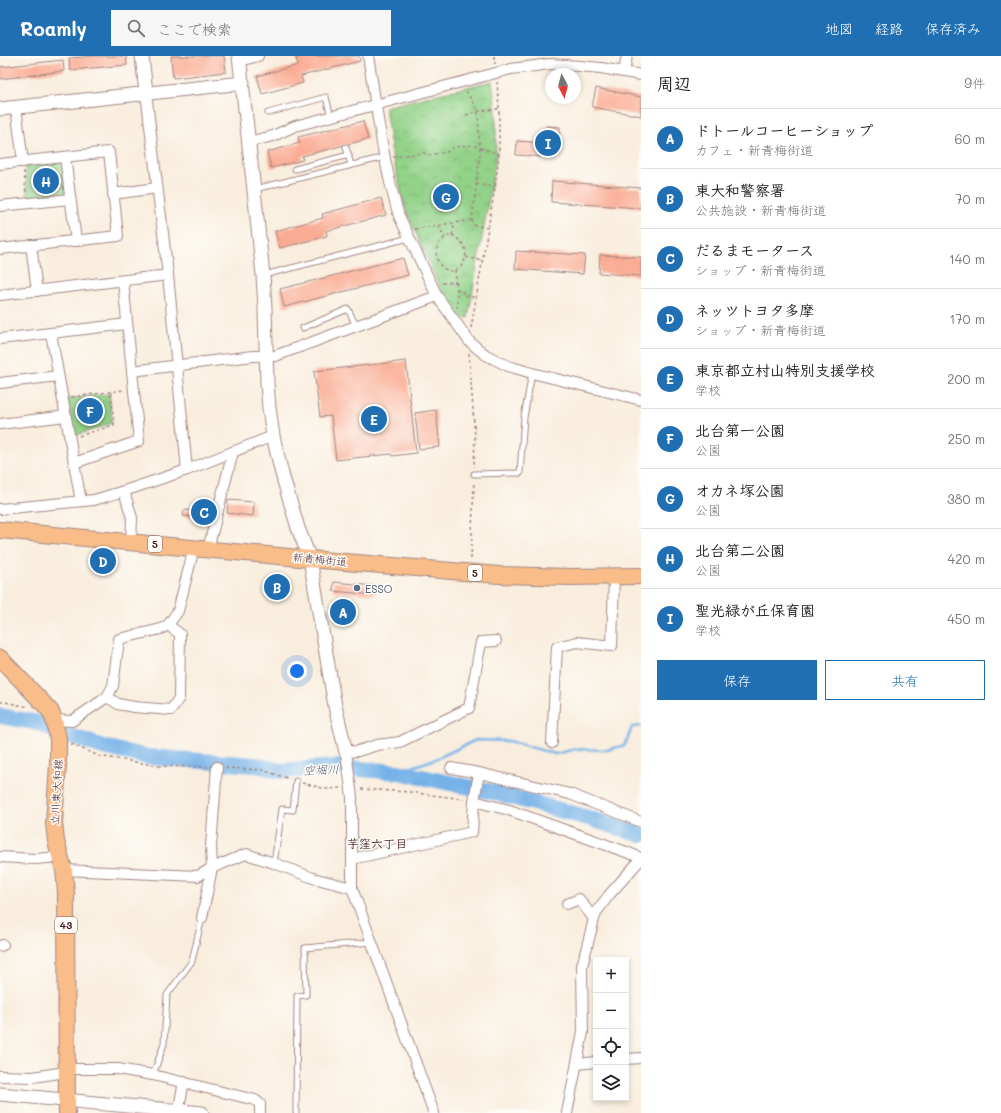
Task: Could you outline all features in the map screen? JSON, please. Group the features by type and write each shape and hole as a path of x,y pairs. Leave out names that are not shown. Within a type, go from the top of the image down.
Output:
{"main road":[{"name":"新青梅街道","path":"0,530 499,575 569,577 641,576"},
{"name":"立川東大和線","path":"0,658 24,682 53,716 58,738 58,765 54,823 66,893 67,1107"}],"street":[{"path":"142,56 168,275 187,470"},
{"path":"258,56 239,59 243,83 265,308 269,408 273,436 282,474 298,528 310,559 335,706 346,756 352,797 352,888 434,1113"},
{"path":"368,56 376,104 389,157 395,203 399,216 412,234 437,296 469,341 486,355 498,361 532,373 641,400"},
{"path":"624,72 626,56"},
{"path":"249,142 273,136 296,126 511,69 550,64 579,66 641,75"},
{"path":"0,109 243,83"},
{"path":"16,107 23,162"},
{"path":"0,164 109,152 118,236 0,249"},
{"path":"65,157 76,241"},
{"path":"113,194 157,188"},
{"path":"0,206 70,199"},
{"path":"31,245 37,291"},
{"path":"0,295 168,275"},
{"path":"74,463 139,441 123,281"},
{"path":"132,371 177,364 253,356 275,356 437,296"},
{"path":"0,339 127,324"},
{"path":"51,333 81,501"},
{"path":"0,383 58,376"},
{"path":"0,424 66,416"},
{"path":"0,509 94,500 187,470 273,436"},
{"path":"53,716 72,721 107,697 114,686 119,639 161,630 168,625 178,611 233,452"},
{"path":"124,491 132,518 131,542"},
{"path":"552,743 557,648 577,642 612,646 614,577"},
{"path":"107,697 118,704 134,708 172,710 179,698 180,634 168,625"},
{"path":"346,756 358,750 376,745 400,742 469,708 481,642 496,641"},
{"path":"202,918 212,868 211,846 217,767"},
{"path":"451,768 570,794 641,822"},
{"path":"352,859 472,832 474,801 479,773"},
{"path":"474,801 510,810 629,852 641,859 609,895 597,911 594,919 582,966 583,1032 567,1113"},
{"path":"0,857 35,859 62,864 198,876 212,868 246,854 313,878 352,888"},
{"path":"567,904 579,899 594,919"},
{"path":"629,1059 641,1058"},
{"path":"577,1064 593,1062"},
{"path":"0,1076 33,1077 59,1073 67,1069 75,1068 118,1069 184,1082 255,1100 260,1104 260,1113"},
{"path":"178,1112 184,1082"},
{"path":"0,1094 67,1107 202,1113"}],"lane":[{"path":"268,113 326,97 331,117"},
{"path":"346,147 351,165"},
{"path":"295,168 349,155"},
{"path":"254,190 351,165 389,157"},
{"path":"262,275 412,234"},
{"path":"303,328 348,309 356,326"},
{"path":"474,474 520,473 524,417 532,373"},
{"path":"274,863 282,809 293,810 296,781"},
{"path":"153,1075 164,1044 168,995 192,961 202,918"},
{"path":"296,1113 297,996 306,995 305,948 372,942"}],"path":[{"path":"471,559 475,438 469,341 495,187 499,154 499,109 496,73"},
{"path":"464,87 478,111 480,154 472,220 473,225 488,228"},
{"path":"466,115 478,111 499,109"},
{"path":"389,157 423,153 429,155 447,152 454,147 473,145 499,154"},
{"path":"23,162 26,203"},
{"path":"476,184 495,187"},
{"path":"412,234 438,226 472,220"},
{"path":"452,235 455,223"},
{"path":"438,226 445,237"},
{"path":"452,235 459,239 464,247 466,257 460,268 455,270 446,270 441,266 436,258 436,250 439,242 445,237 452,235"},
{"path":"466,257 483,261"},
{"path":"455,270 457,309"},
{"path":"438,284 456,282"},
{"path":"457,289 463,291 464,295 476,298"},
{"path":"63,398 134,389"},
{"path":"70,439 114,425 111,392"},
{"path":"0,702 5,702 53,716"},
{"path":"58,738 99,756 160,766 217,767 262,770 327,789 351,786 474,801"}],"green space":[{"path":"492,81 496,111 496,157 468,318 457,316 448,303 405,208 392,154 385,107"},
{"path":"63,162 67,196 28,200 25,165"},
{"path":"109,394 112,423 74,436 68,399"}],"building":[{"path":"126,56 127,65 70,70 69,58"},
{"path":"171,56 224,56 226,72 173,78"},
{"path":"305,56 359,56 360,61 301,76 303,83 262,94 257,76 298,65 296,58"},
{"path":"63,60 64,71 0,79 0,67"},
{"path":"596,88 641,97 641,116 592,107"},
{"path":"363,121 368,139 302,156 303,160 271,168 267,152 300,143 298,137"},
{"path":"547,126 560,127 559,145 557,145 556,156 546,157 516,155 517,141 545,143"},
{"path":"552,181 641,188 641,208 551,202"},
{"path":"381,198 386,215 326,231 327,236 280,248 275,231 323,218 322,214"},
{"path":"516,251 585,255 583,274 515,269"},
{"path":"600,255 641,257 641,276 599,273"},
{"path":"403,258 408,275 284,307 280,289"},
{"path":"406,361 416,453 336,460 331,416 320,417 314,371"},
{"path":"436,410 440,447 419,449 415,413"},
{"path":"228,500 254,502 253,516 227,513"},
{"path":"197,507 212,509 211,519 183,516 184,510 196,511"},
{"path":"334,582 375,586 374,595 333,591"}],"waterway":[{"name":"空堀川","path":"0,716 39,723 103,747 148,757 256,765 280,771 336,767 398,772 497,793 588,818 641,835"},
{"path":"398,772 438,758 476,740 509,741 555,754 576,749 607,750 625,745 632,727 641,726"}],"place":[{"name":"聖光緑が丘保育園","path":"548,143"},
{"name":"北台第二公園","path":"46,181"},
{"name":"オカネ塚公園","path":"446,197"},
{"name":"北台第一公園","path":"90,411"},
{"name":"東京都立村山特別支援学校","path":"374,419"},
{"name":"だるまモータース","path":"204,512"},
{"name":"ネッツトヨタ多摩","path":"103,561"},
{"name":"東大和警察署","path":"277,587"},
{"name":"ESSO","path":"357,588"},
{"name":"ドトールコーヒーショップ","path":"343,612"}],"district":[{"name":"芋窪六丁目","path":"377,843"}]}
